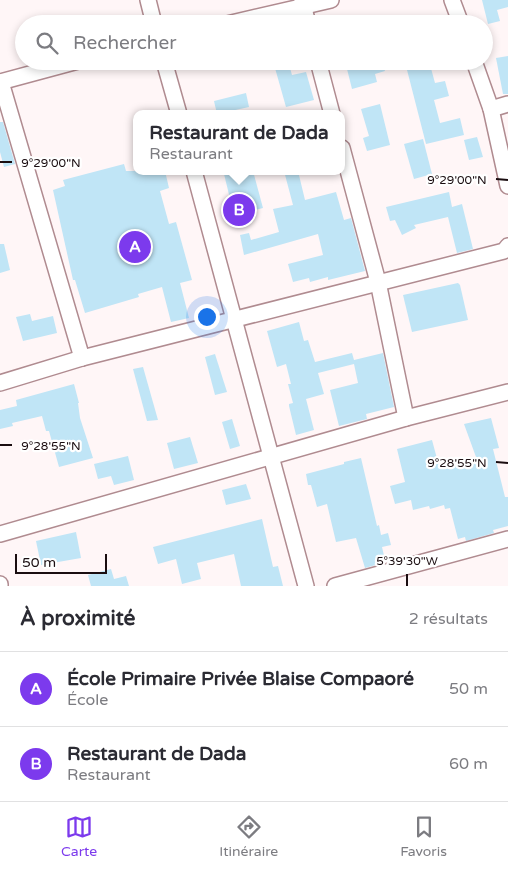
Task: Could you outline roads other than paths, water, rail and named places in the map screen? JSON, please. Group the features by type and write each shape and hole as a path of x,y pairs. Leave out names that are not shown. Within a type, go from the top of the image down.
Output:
{"street":[{"path":"148,0 152,15"},
{"path":"260,15 303,3 331,0"},
{"path":"452,0 458,15"},
{"path":"45,70 1,82 82,358"},
{"path":"166,70 177,110"},
{"path":"320,70 331,110"},
{"path":"477,70 491,109 508,186"},
{"path":"491,109 508,104"},
{"path":"345,159 378,282 406,418"},
{"path":"195,175 306,586"},
{"path":"0,383 82,358 504,251 508,246"},
{"path":"0,534 406,418 508,392"},
{"path":"335,586 508,539"}],"place":[{"name":"Restaurant de Dada","path":"239,210"},
{"name":"École Primaire Privée Blaise Compaoré","path":"135,247"}]}
